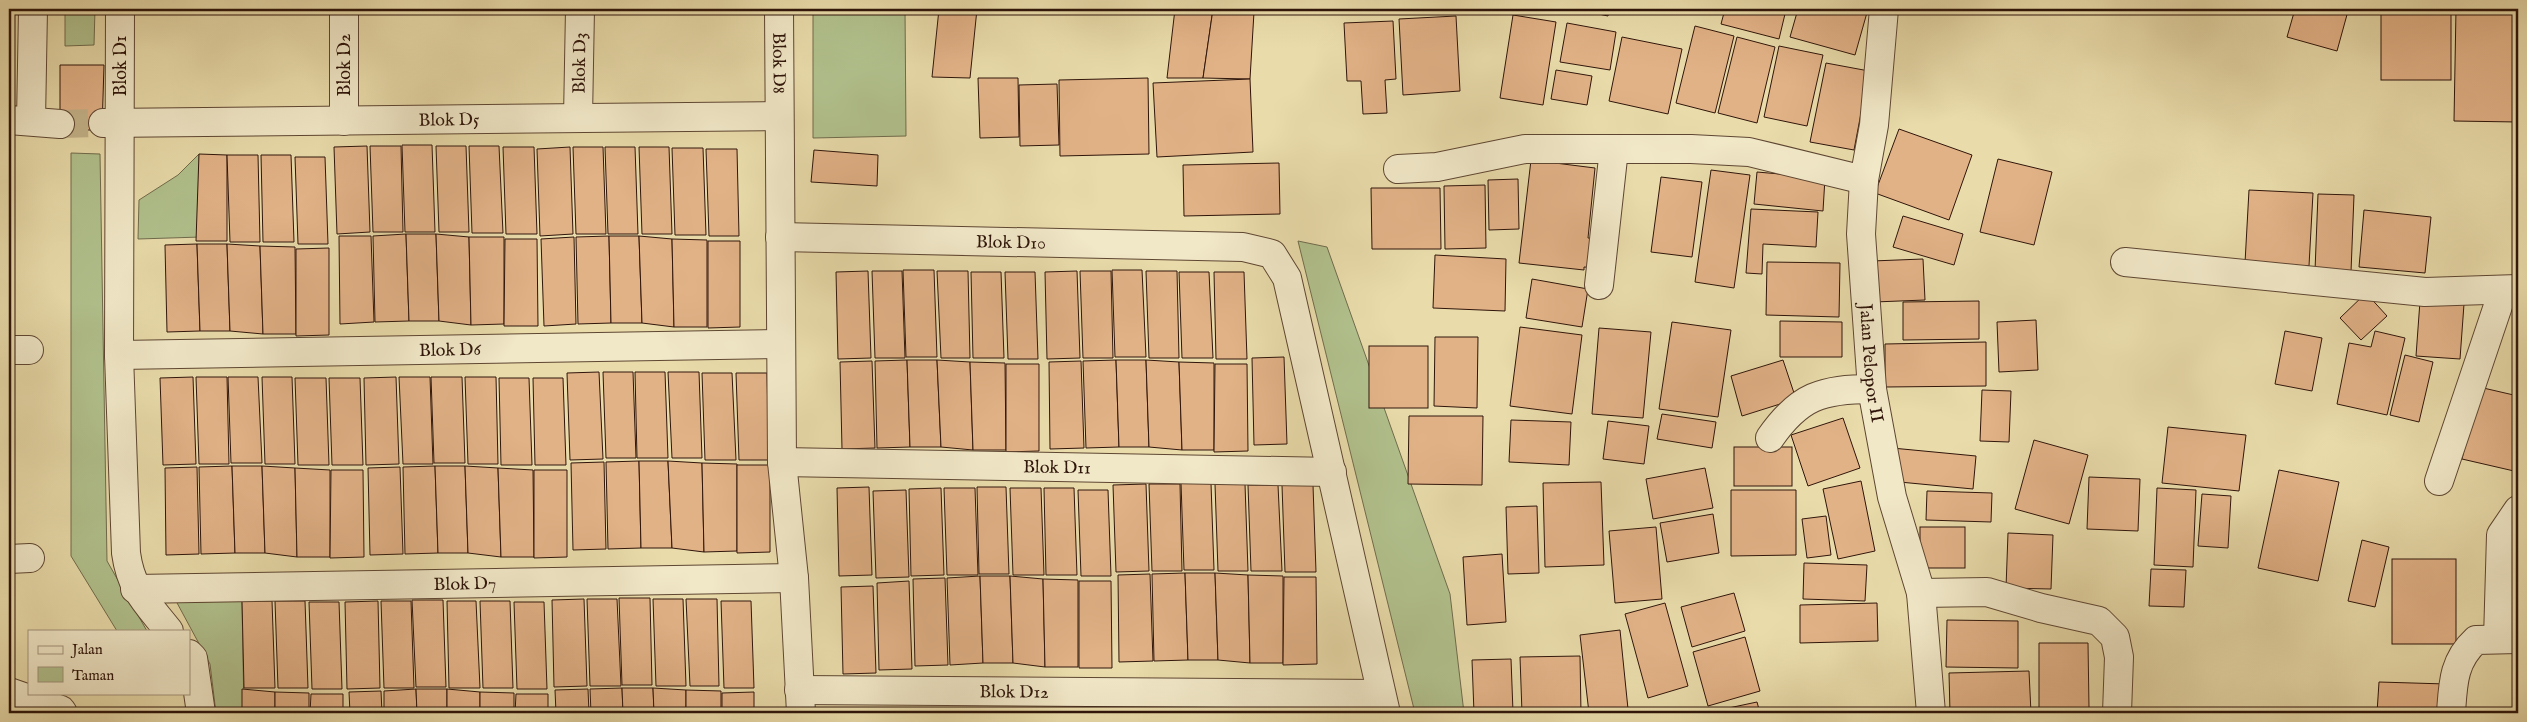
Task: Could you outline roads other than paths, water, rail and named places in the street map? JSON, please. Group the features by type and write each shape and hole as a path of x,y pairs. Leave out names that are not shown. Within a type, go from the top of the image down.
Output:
{"street":[{"path":"32,9 20,121 60,124"},
{"name":"Blok D1","path":"120,9 112,123 126,554 135,589"},
{"name":"Blok D2","path":"344,9 344,121"},
{"name":"Blok D3","path":"578,118 580,9"},
{"name":"Blok D8","path":"780,9 782,462 794,578 800,702"},
{"name":"Jalan Pelopor II","path":"1884,9 1874,125 1864,180 1860,234 1872,389 1892,497 1921,593 1931,713"},
{"name":"Blok D5","path":"112,123 779,116"},
{"path":"1398,169 1438,167 1525,149 1749,152 1864,180"},
{"path":"1599,285 1614,149"},
{"name":"Blok D10","path":"780,237 1243,247 1272,254 1286,278 1332,472 1383,704"},
{"path":"2125,262 2425,292 2511,290 2440,481"},
{"name":"Blok D6","path":"119,355 781,344"},
{"path":"1770,438 1783,419 1812,396 1830,391 1872,389"},
{"name":"Blok D11","path":"782,462 1332,472"},
{"path":"2451,713 2454,676 2464,651 2476,640 2508,639 2501,536 2518,510"},
{"name":"Blok D7","path":"135,589 794,578"},
{"path":"135,589 168,630"},
{"path":"1921,593 1987,592 2041,608 2099,621 2115,637 2119,657 2116,713"},
{"path":"190,655 193,658 201,713"},
{"path":"9,692 61,710 63,713"},
{"name":"Blok D12","path":"800,702 1383,704"}],"tunnel":[{"path":"60,124 103,123"}]}
